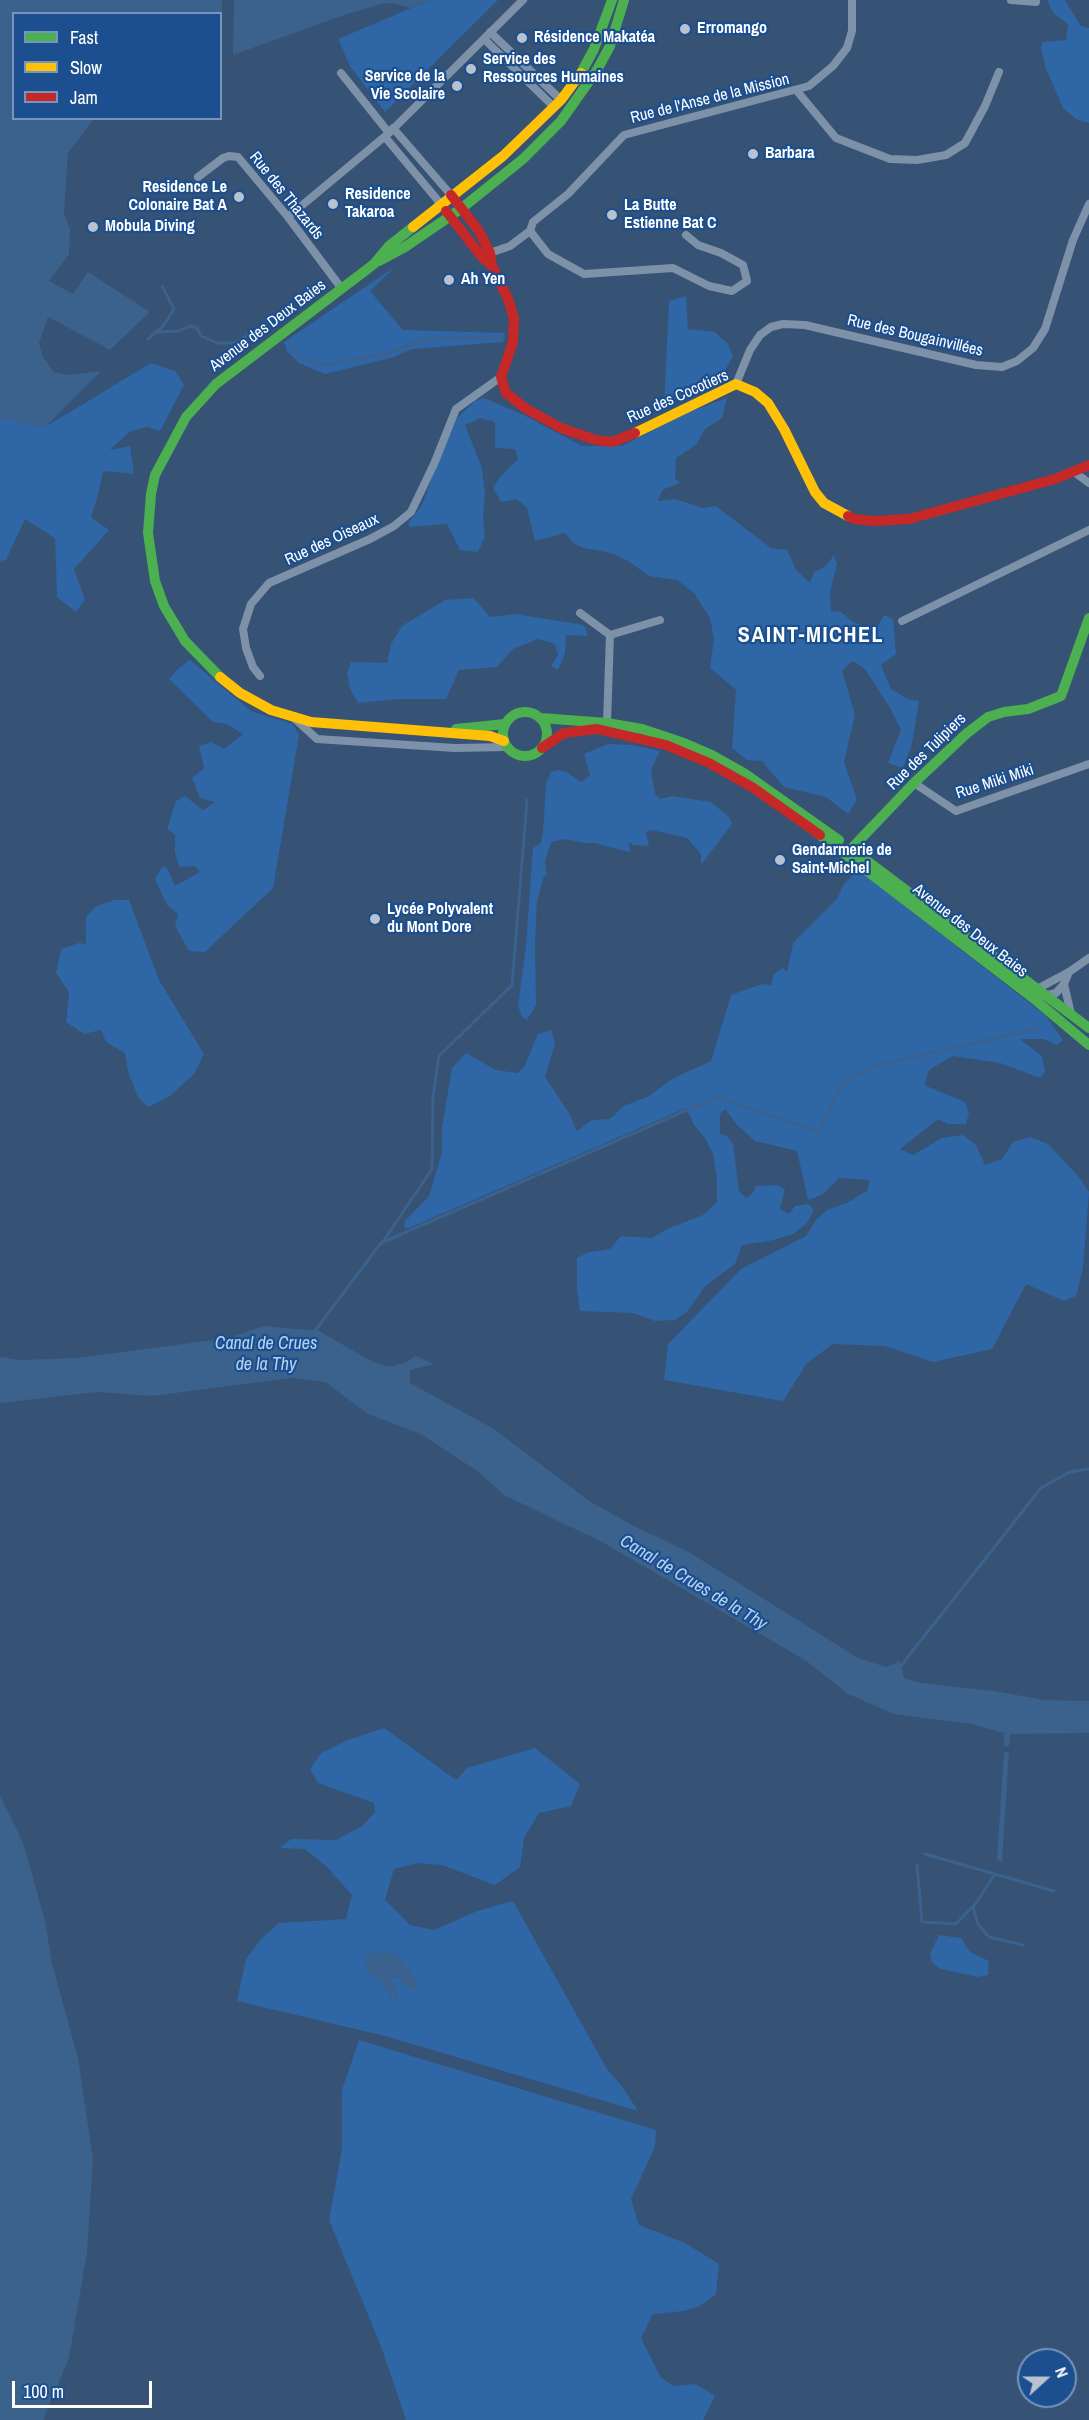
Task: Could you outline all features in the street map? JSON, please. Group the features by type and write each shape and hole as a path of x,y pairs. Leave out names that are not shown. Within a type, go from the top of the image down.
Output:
{"main road":[{"name":"Avenue des Deux Baies","path":"374,264 389,246 440,203 503,156 557,104 583,70 594,49 612,0"},
{"name":"Avenue des Deux Baies","path":"624,0 610,46 578,100 561,121 522,159 462,208 405,248 374,264 239,364 216,384 186,417 164,454 155,475 148,514 150,557 164,606 185,641 211,670 240,693 271,710 293,717 334,725 490,736 506,744 512,752 524,756 537,752 564,733 586,729 633,736 666,745 709,763 849,851 1089,1028"},
{"path":"451,195 479,231 490,253 492,266 509,301 514,319 512,349 501,377"},
{"path":"440,203 481,256 492,266"},
{"name":"Rue des Cocotiers","path":"501,377 506,393 543,418 578,435 612,442 642,430 736,384 755,392 768,403 784,429 815,492 824,503 854,519 874,521 909,519 1055,479 1089,465"},
{"name":"Rue des Tulipiers","path":"849,851 914,783 987,717 1028,709 1061,696 1089,618"},
{"name":"Avenue des Deux Baies","path":"386,729 443,730 505,724 515,714 522,712 535,714 541,718 607,723 661,735 712,755 790,804 1089,1045"},
{"path":"541,718 547,736 542,748"},
{"path":"505,724 506,744"}],"street":[{"path":"288,217 389,133 523,0"},
{"name":"Rue de l'Anse de la Mission","path":"490,253 510,246 530,231 533,222 568,194 624,135 809,86 833,66 847,48 852,31 852,0"},
{"path":"1011,0 1036,2"},
{"path":"490,32 557,104"},
{"path":"484,39 557,104"},
{"path":"797,90 836,138 880,156 917,160 946,155 965,143 985,106 999,72"},
{"path":"341,73 389,133 440,203"},
{"path":"389,133 451,195"},
{"name":"Rue des Thazards","path":"198,177 223,158 238,157 288,217 342,289"},
{"name":"Rue des Bougainvillées","path":"736,384 750,350 760,335 771,327 783,324 805,325 976,365 1002,367 1017,361 1033,348 1045,329 1073,240 1089,204"},
{"path":"530,231 548,254 584,274 673,268 709,286 732,291 747,281 743,265 721,253 699,245 686,235"},
{"name":"Rue des Oiseaux","path":"260,676 253,667 246,648 243,630 251,604 269,583 370,539 394,526 411,512 456,410 501,377"},
{"path":"1073,471 1089,483"},
{"path":"902,621 1089,531"},
{"path":"580,613 610,635"},
{"path":"610,635 660,620"},
{"path":"607,723 610,635"},
{"path":"293,717 317,739 455,748 506,744"},
{"name":"Rue Miki Miki","path":"914,783 957,811 1089,764"},
{"path":"1037,989 1089,958"},
{"path":"986,963 997,966 1036,995 1047,996 1056,993 1064,984 1069,972"},
{"path":"1064,984 1071,1014"}],"shaded area":[{"path":"430,0 498,0 385,112 350,66 338,39"},
{"path":"1047,0 1065,0 1081,26 1089,28 1089,123 1076,119 1063,108 1045,66 1041,47 1043,42 1066,40 1068,24 1053,13"},
{"path":"396,266 370,291 403,330 505,333 503,342 412,349 391,358 325,374 299,363 287,351 284,342"},
{"path":"686,296 688,329 715,332 728,344 733,356 721,378 664,405 669,301"},
{"path":"151,363 175,371 184,385 160,431 147,427 129,432 110,450 130,446 134,474 103,471 91,517 109,530 74,569 85,600 76,612 57,597 55,538 25,519 6,560 0,561 0,418 45,427"},
{"path":"484,398 524,415 582,446 622,446 686,413 727,398 722,418 704,430 696,445 676,458 675,478 680,483 662,490 658,501 675,499 703,508 716,506 771,548 787,550 796,570 810,583 814,572 825,567 834,555 837,564 830,593 831,611 841,612 853,622 864,626 868,645 876,642 877,628 884,615 893,619 896,654 881,665 891,689 908,699 919,701 912,744 903,768 888,763 901,730 865,669 853,661 842,670 855,715 844,762 857,800 848,814 826,797 784,787 762,761 747,760 732,748 736,690 710,668 714,639 710,618 694,593 677,580 649,576 628,561 611,553 584,548 573,543 565,533 535,541 527,508 517,499 501,502 493,488 500,477 518,459 515,449 495,448 495,422 480,418 465,425 482,468 485,494 483,518 485,536 478,552 460,550 447,524 410,527 408,524 422,505 445,443 458,417 475,401"},
{"path":"474,598 490,617 515,614 584,625 588,636 566,635 565,653 558,670 551,666 558,655 555,644 538,639 513,649 497,667 459,670 446,699 397,699 358,703 350,689 347,673 351,662 387,663 391,644 402,626 445,600"},
{"path":"190,660 251,711 293,724 299,735 273,888 205,952 189,951 175,926 178,914 167,905 155,879 163,866 167,868 175,886 200,872 195,866 179,867 175,852 175,835 167,829 176,801 185,796 203,810 215,802 200,798 192,778 204,768 199,746 211,742 224,749 243,734 227,724 213,722 169,679"},
{"path":"608,744 632,745 660,751 651,770 655,794 660,799 672,796 711,802 729,817 732,824 701,865 701,854 687,838 650,830 646,832 649,846 633,845 629,842 630,852 565,839 551,842 545,861 547,875 544,876 537,901 536,1005 527,1020 522,1017 518,1006 526,945 533,848 541,843 546,783 551,772 557,770 567,772 580,782 586,779 590,775 584,754"},
{"path":"858,870 1045,1015 1063,1040 1057,1045 1043,1039 1020,1039 1042,1056 1045,1071 1040,1078 1000,1063 953,1056 929,1070 924,1085 965,1102 969,1113 966,1124 948,1124 938,1119 900,1149 913,1155 942,1138 963,1135 976,1145 985,1165 1002,1159 1013,1142 1030,1137 1048,1144 1079,1177 1089,1192 1083,1268 1076,1296 1064,1301 1026,1284 992,1349 933,1362 885,1346 833,1344 807,1363 783,1401 664,1380 668,1344 741,1269 806,1236 816,1220 827,1210 849,1202 868,1190 869,1180 839,1178 822,1195 808,1200 797,1151 755,1141 737,1125 725,1109 720,1114 720,1134 727,1136 733,1144 739,1191 746,1198 752,1194 756,1186 778,1185 785,1190 780,1209 789,1214 795,1206 809,1204 814,1210 807,1223 793,1234 774,1240 742,1245 735,1264 705,1286 687,1312 675,1320 655,1321 633,1313 580,1311 577,1258 589,1252 610,1249 621,1236 652,1238 667,1229 703,1215 717,1202 717,1179 713,1154 686,1108 409,1228 404,1228 405,1221 429,1196 442,1152 442,1127 452,1068 466,1053 496,1070 517,1073 524,1067 538,1034 551,1030 555,1043 545,1077 569,1113 577,1131 592,1120 610,1119 624,1106 649,1096 672,1079 711,1061 731,995 762,984 771,985 774,974 783,968 787,972 793,943 837,899 844,884"},
{"path":"114,900 129,900 159,980 204,1054 194,1074 170,1096 148,1107 138,1097 128,1072 125,1053 106,1042 101,1030 84,1034 66,1022 69,992 56,973 61,949 79,943 86,944 86,917 95,907"},
{"path":"384,1728 456,1780 467,1768 535,1748 580,1784 571,1806 539,1813 524,1838 520,1867 495,1885 442,1865 418,1863 394,1869 385,1900 410,1925 434,1930 477,1911 513,1901 607,2069 624,2089 638,2111 385,2036 237,2001 246,1959 260,1940 279,1923 346,1919 352,1895 326,1866 305,1849 280,1848 291,1839 336,1840 362,1826 375,1812 374,1803 318,1783 310,1769 321,1753 348,1740","holes":["387,1953 396,1954 410,1989 399,1978 390,1976 398,1996 391,1996 383,1982 368,1972"]},
{"path":"939,1935 961,1938 970,1952 989,1961 988,1975 978,1977 941,1969 932,1963 930,1953"},
{"path":"359,2040 656,2130 655,2147 631,2199 639,2225 685,2243 719,2264 716,2294 700,2306 684,2311 653,2314 641,2338 661,2378 674,2386 696,2384 715,2396 703,2420 406,2420 382,2349 329,2220 342,2149 342,2090"}],"water":[{"path":"0,0 222,0 221,12 12,12 12,120 93,120 68,153 64,213 70,229 69,254 49,281 73,294 88,272 150,312 110,350 48,317 39,343 43,357 54,372 69,375 101,371 45,427 0,418"},
{"path":"234,0 430,0 410,8 393,3 381,4 233,55"},
{"name":"Canal de Crues de la Thy","path":"263,1326 319,1331 373,1362 389,1367 404,1363 416,1356 434,1364 410,1370 410,1383 494,1429 591,1502 634,1526 689,1552 858,1658 886,1667 900,1661 904,1678 921,1683 994,1691 1044,1700 1089,1701 1089,1733 1010,1734 1009,1746 1004,1746 1004,1733 971,1724 894,1714 848,1694 805,1660 602,1542 504,1495 477,1471 421,1434 368,1414 325,1382 292,1378 152,1396 97,1392 0,1403 0,1357 21,1360 76,1358 229,1338"},
{"path":"1004,1752 1009,1752 1002,1862 997,1860"},
{"path":"0,1795 24,1845 45,1921 52,1963 78,2058 93,2160 87,2252 69,2358 43,2420 0,2420"},
{"path":"375,1952 396,1954 415,1977 418,1990 410,1989 399,1978 390,1976 398,1996 396,2000 391,1996 383,1982 368,1973 365,1958"}],"waterway":[{"path":"148,339 164,325 174,309 162,286"},
{"path":"157,332 179,331 190,326 197,328 201,336 217,343 235,343 275,318"},
{"path":"289,341 299,358 323,365 385,354 426,339 504,337"},
{"path":"382,1243 432,1169 433,1096 439,1056 512,985 527,800"},
{"path":"314,1332 381,1243 717,1097 819,1132 843,1082 874,1066 1035,1029"},
{"path":"900,1667 1041,1488 1070,1472 1089,1469"},
{"path":"925,1854 1054,1891"},
{"path":"917,1865 922,1922 956,1924 974,1905"},
{"path":"994,1875 973,1908 978,1924 989,1937 1023,1945"}],"traffic: fast":[{"path":"581,73 594,49 612,0"},
{"path":"379,261 405,247 462,208 523,159 561,121 597,70 610,46 624,0"},
{"path":"220,677 185,641 164,606 155,581 148,533 155,475 186,417 216,384 374,264 389,246 413,227"},
{"path":"851,849 914,783 966,734 988,717 1028,709 1061,696 1089,618"},
{"path":"525,712 540,719 547,734 540,749 525,756 510,749 503,734 510,719 525,712"},
{"path":"541,718 607,723 642,729 684,743 744,773 839,840"},
{"path":"456,729 505,724"},
{"path":"820,835 1033,998 1089,1045"},
{"path":"854,851 1089,1028"}],"traffic: slow":[{"path":"413,227 503,156 561,100 581,73"},
{"path":"635,433 736,384 755,392 768,403 784,429 815,492 824,503 848,516"},
{"path":"220,677 240,693 271,710 311,722 490,736 504,741"}],"traffic: jam":[{"path":"451,195 479,231 490,253 492,266 509,301 514,319 513,342 501,377 506,393 525,408 561,428 596,440 612,442 635,433"},
{"path":"446,211 481,256 492,266"},
{"path":"848,516 854,519 874,521 909,519 1055,479 1089,465"},
{"path":"542,748 564,733 597,729 666,745 709,763 752,787 820,835"}],"place":[{"name":"Erromango","path":"685,29"},
{"name":"Résidence Makatéa","path":"522,38"},
{"name":"Service des Ressources Humaines","path":"471,69"},
{"name":"Service de la Vie Scolaire","path":"457,86"},
{"name":"Barbara","path":"753,154"},
{"name":"Residence Le Colonaire Bat A","path":"239,197"},
{"name":"Residence Takaroa","path":"333,204"},
{"name":"La Butte Estienne Bat C","path":"612,215"},
{"name":"Mobula Diving","path":"93,227"},
{"name":"Ah Yen","path":"449,280"},
{"name":"Gendarmerie de Saint-Michel","path":"780,860"},
{"name":"Lycée Polyvalent du Mont Dore","path":"375,919"}],"district":[{"name":"SAINT-MICHEL","path":"811,636"}]}
